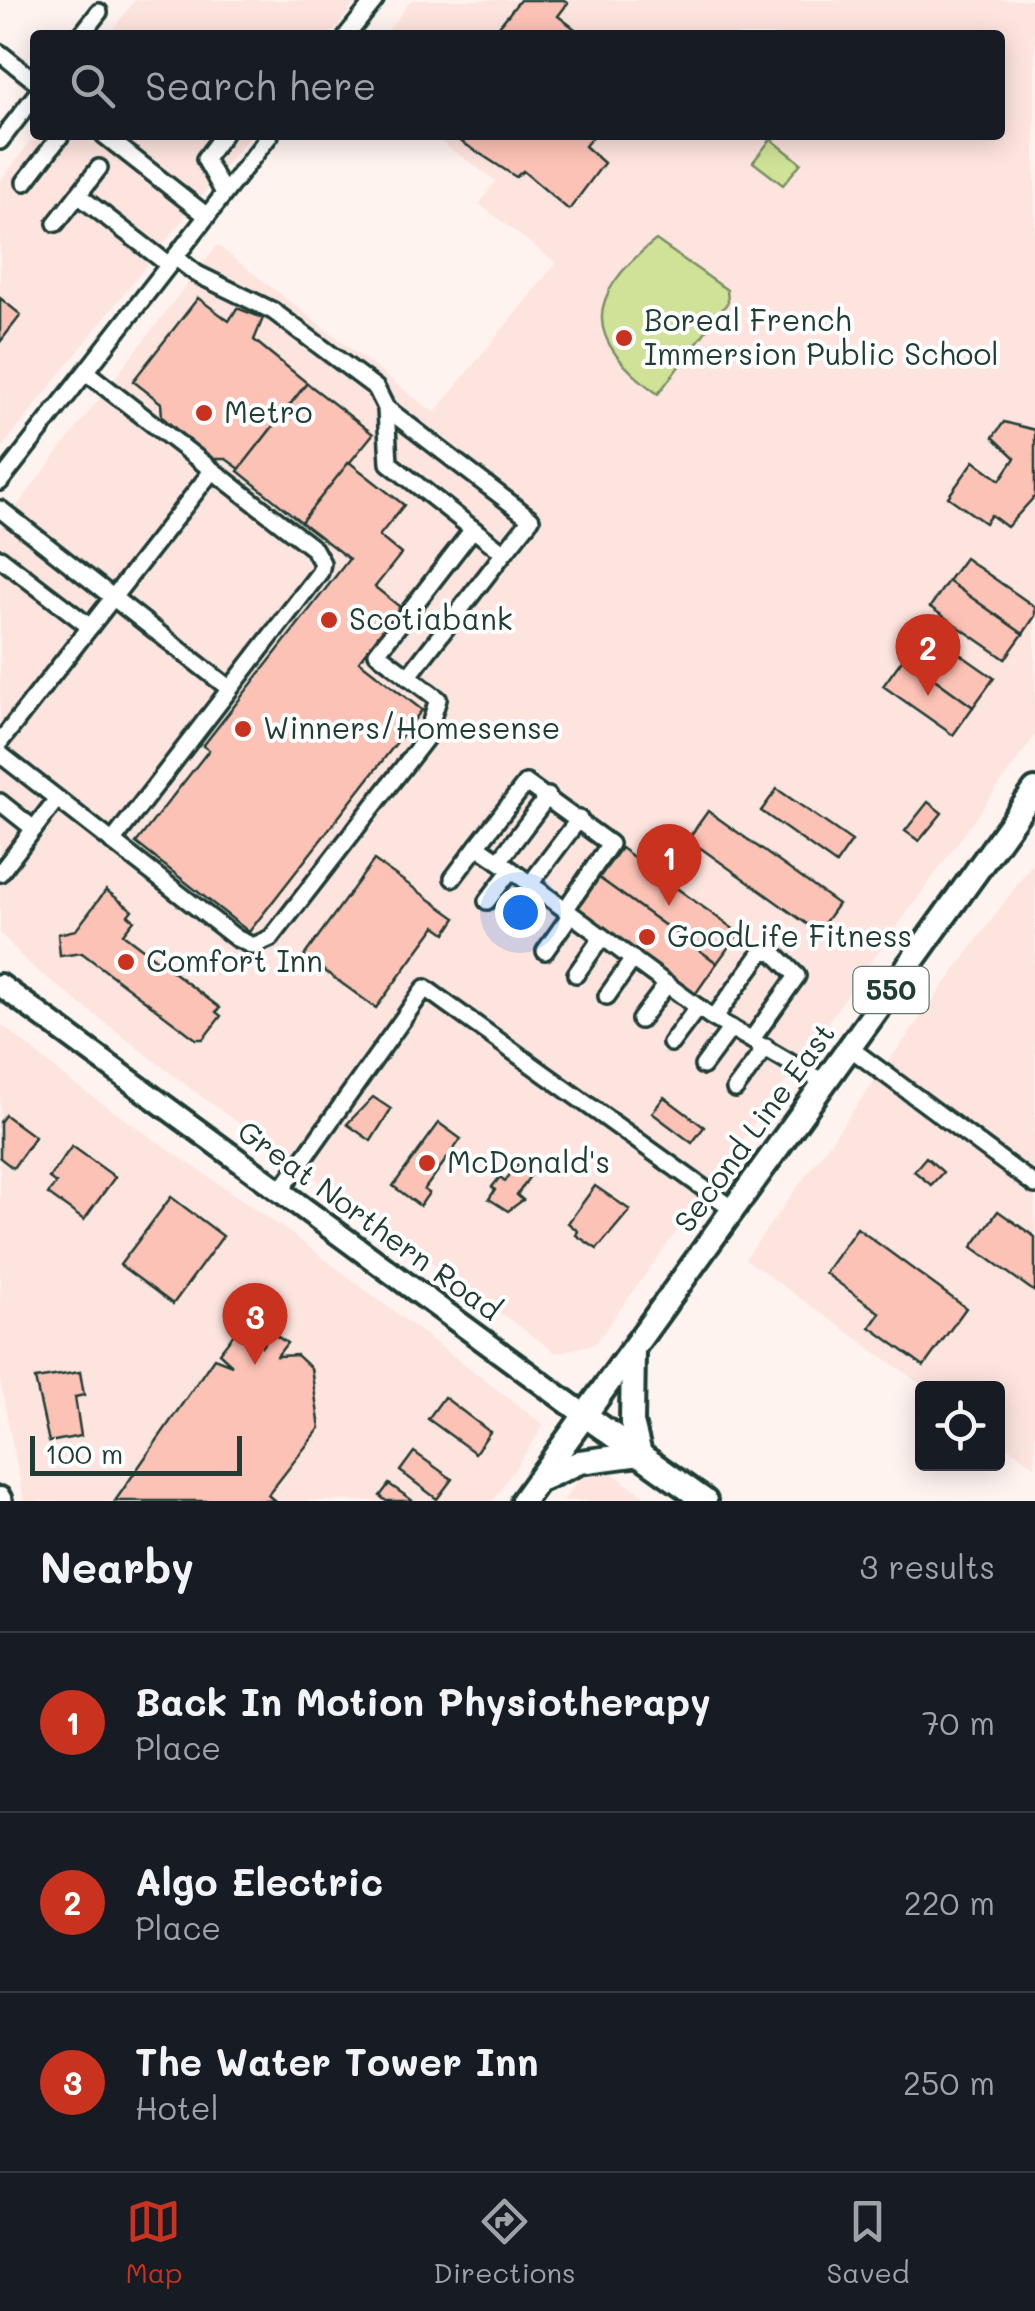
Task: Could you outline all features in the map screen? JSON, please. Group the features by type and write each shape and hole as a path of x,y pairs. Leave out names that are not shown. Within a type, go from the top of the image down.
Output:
{"highway":[{"name":"Second Line East","path":"524,1501 1035,790"},
{"path":"538,1480 580,1462 640,1454 632,1423 633,1350"},
{"name":"Great Northern Road","path":"586,1416 704,1501"}],"main road":[{"name":"Great Northern Road","path":"0,985 586,1416"}],"street":[{"path":"352,30 375,0"},
{"path":"86,30 99,12"},
{"path":"3,61 30,78"},
{"path":"0,141 30,102"},
{"path":"25,182 58,140"},
{"path":"110,140 207,216"},
{"path":"219,140 205,158 224,194"},
{"path":"0,482 266,140"},
{"path":"56,223 99,168"},
{"path":"78,195 172,261 273,311 376,388 386,408 388,463 504,552"},
{"path":"86,372 314,549 322,563 320,572 112,842"},
{"path":"386,408 531,518 408,676"},
{"path":"0,742 212,471"},
{"path":"0,508 230,689"},
{"path":"0,754 244,944 263,945 426,738 438,700 378,653 473,529"},
{"path":"0,558 90,627"},
{"path":"454,878 521,785 529,784 579,819 610,844 545,951"},
{"path":"486,902 548,796"},
{"path":"0,873 57,800"},
{"path":"0,802 34,829"},
{"path":"514,928 579,819"},
{"path":"477,846 714,1018 825,1083"},
{"path":"576,974 602,937"},
{"path":"714,1018 762,952 772,951 798,976 735,1089"},
{"path":"607,996 633,960"},
{"path":"640,1020 667,984"},
{"path":"279,1192 425,988 734,1210"},
{"path":"672,1043 698,1007"},
{"path":"703,1066 732,1028"},
{"path":"850,1048 1035,1186"}],"shaded area":[{"path":"135,0 358,0 334,30 113,30"},
{"path":"411,0 1035,0 1035,736 595,1344 556,1353 195,1092 30,965 0,933 0,528 217,245 434,413 556,263 479,204 496,181 438,140 1005,140 1005,30 389,30"},
{"path":"31,140 246,140 0,450 0,182"},
{"path":"1035,860 1035,1467 1005,1445 1005,1381 916,1381 745,1259"},
{"path":"0,1023 70,1081 293,1235 544,1425 493,1501 24,1501 0,1382"},
{"path":"610,1472 652,1501 563,1501 579,1479"}],"green space":[{"path":"772,140 801,163 783,185 753,162"},
{"path":"656,240 727,290 728,302 658,394 616,355 605,336 602,318 605,299 615,280"}],"building":[{"path":"520,0 564,0 568,3 558,16 576,30 496,30"},
{"path":"459,140 590,140 585,146 604,163 569,210 523,171 516,177"},
{"path":"0,298 21,315 0,342"},
{"path":"198,298 229,321 237,308 263,318 254,340 307,383 240,469 226,459 211,459 162,417 161,403 133,381"},
{"path":"307,383 373,434 301,522 238,471"},
{"path":"1004,422 1035,430 1035,496 1007,527 991,515 985,523 948,497 974,461 1000,480 1015,458 993,437"},
{"path":"349,462 404,505 379,536 401,554 375,587 400,607 359,661 422,710 249,932 136,843 209,750 203,746 349,559 301,522"},
{"path":"965,558 1035,607 1035,616 1023,634 948,581"},
{"path":"948,581 1023,634 1005,659 930,607"},
{"path":"924,629 994,678 973,707 904,657"},
{"path":"904,657 973,707 953,735 883,686"},
{"path":"777,789 852,841 836,864 761,811"},
{"path":"928,802 942,813 919,841 905,831"},
{"path":"708,811 838,904 818,932 688,839"},
{"path":"621,848 739,933 717,963 599,878"},
{"path":"374,860 456,918 446,933 436,926 376,1008 304,956"},
{"name":"GoodLife Fitness","path":"599,878 717,963 694,996 576,911"},
{"name":"Comfort Inn","path":"106,890 132,910 128,915 134,920 123,934 220,1008 216,1012 221,1016 203,1039 196,1039 82,953 60,956 58,934 76,930"},
{"path":"373,1097 391,1109 371,1141 347,1124"},
{"path":"664,1097 704,1127 692,1143 652,1113"},
{"path":"5,1115 35,1137 13,1168 0,1158 0,1122"},
{"name":"McDonald's","path":"439,1123 461,1139 424,1190 429,1193 420,1206 393,1186"},
{"path":"72,1146 115,1177 84,1220 48,1194 56,1183 49,1178"},
{"path":"926,1157 943,1172 931,1185 914,1171"},
{"path":"519,1163 532,1173 517,1195 523,1200 508,1211 489,1199 500,1177 505,1181"},
{"path":"595,1186 630,1210 597,1249 576,1235 578,1231 568,1223"},
{"path":"171,1197 223,1236 173,1304 120,1265"},
{"path":"998,1211 1035,1237 1035,1292 972,1247"},
{"path":"857,1228 966,1308 924,1366 870,1327 880,1313 825,1273"},
{"path":"247,1317 255,1323 262,1346 272,1333 287,1343 277,1356 297,1355 311,1368 320,1428 268,1495 275,1501 115,1501 214,1358 232,1365 219,1353"},
{"path":"80,1372 84,1395 75,1397 81,1436 49,1442 35,1379"},
{"path":"444,1397 490,1432 475,1453 428,1419"},
{"path":"414,1452 452,1479 437,1499 400,1471"},
{"path":"389,1484 413,1501 386,1501 380,1496"}],"place":[{"name":"Boreal French Immersion Public School","path":"624,338"},
{"name":"Metro","path":"204,413"},
{"name":"Scotiabank","path":"329,620"},
{"name":"Algo Electric","path":"928,696"},
{"name":"Winners/Homesense","path":"243,729"},
{"name":"Back In Motion Physiotherapy","path":"669,906"},
{"name":"GoodLife Fitness","path":"647,937"},
{"name":"Comfort Inn","path":"126,962"},
{"name":"McDonald's","path":"427,1163"},
{"name":"The Water Tower Inn","path":"255,1365"}]}
